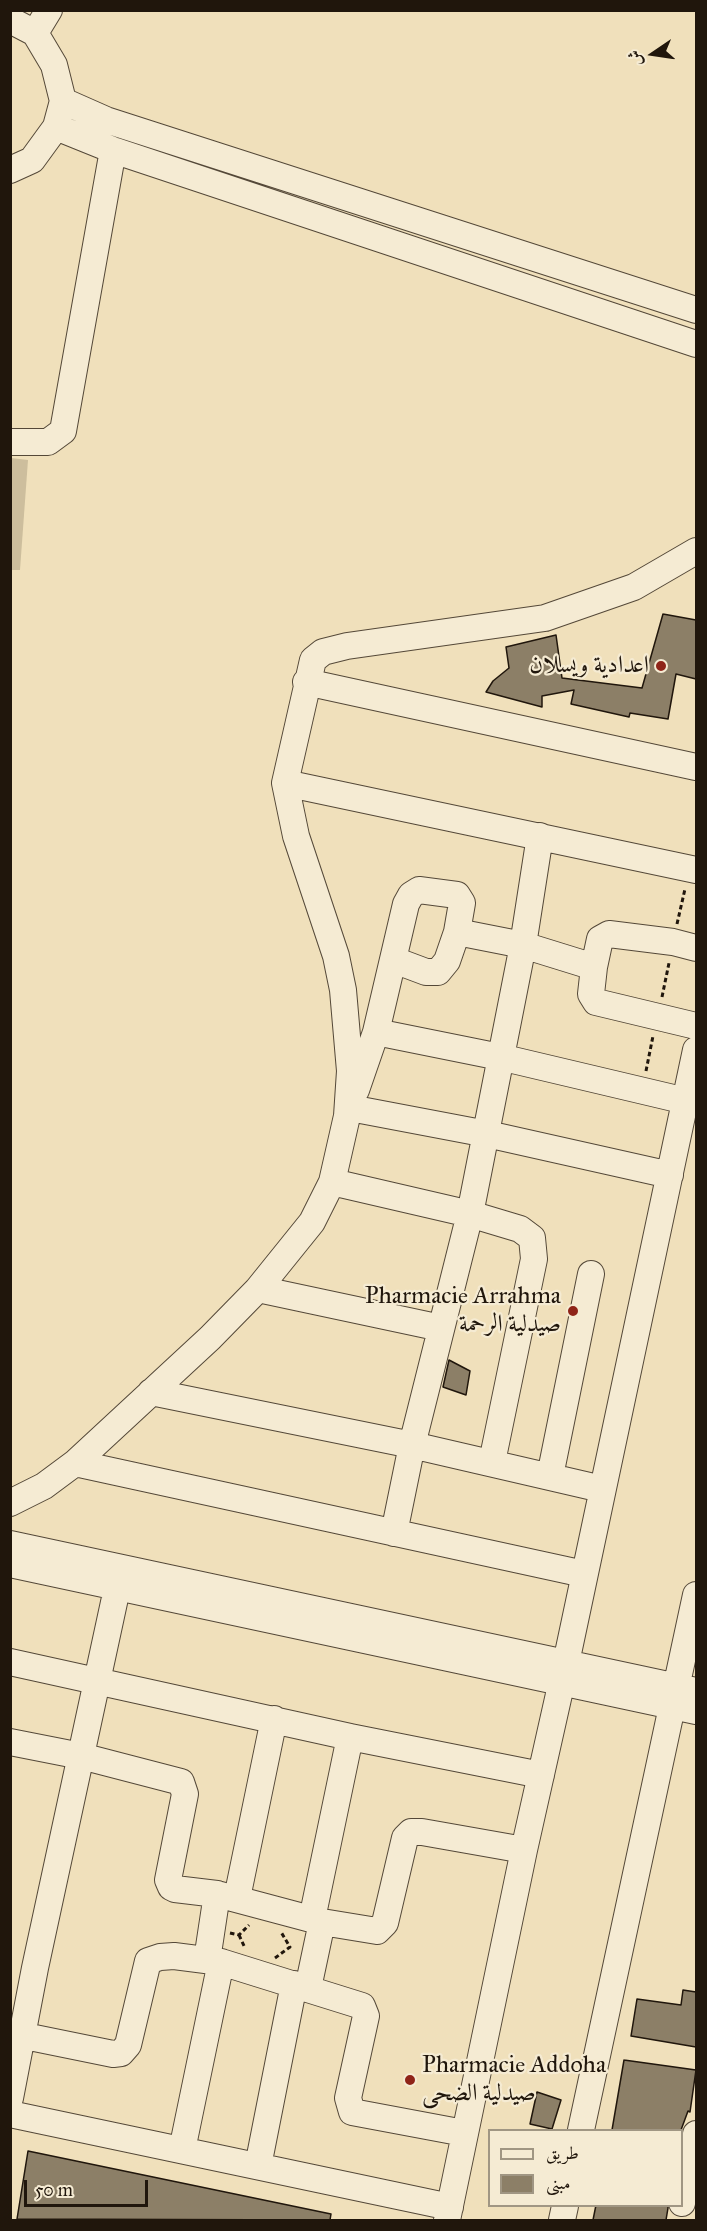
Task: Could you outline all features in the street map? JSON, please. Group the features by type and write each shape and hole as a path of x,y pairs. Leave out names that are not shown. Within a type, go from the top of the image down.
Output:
{"street":[{"path":"35,33 49,10"},
{"path":"10,20 35,33 54,65 63,101 56,127 32,160 10,170"},
{"path":"63,101 106,120 696,310"},
{"path":"56,127 113,150 696,344"},
{"path":"10,442 48,442 63,431 113,150"},
{"path":"349,1112 350,1071 343,990 336,956 296,836 285,783 306,682 313,660 332,649 545,618 634,587 696,551"},
{"path":"306,682 696,767"},
{"path":"285,783 693,869"},
{"path":"394,1533 412,1444 470,1214 487,1134 523,945 540,836"},
{"path":"10,1503 44,1486 75,1463 258,1289 312,1222 332,1182 349,1112 376,1032 406,904 411,895 419,890 457,894 462,903 457,932 447,961 438,972 426,972 394,960"},
{"path":"457,932 523,945 594,967"},
{"path":"685,945 619,934 605,935 600,939 591,993 596,1002 696,1026"},
{"path":"376,1032 500,1057 686,1101"},
{"path":"10,2114 258,2166 448,2214 696,1050"},
{"path":"349,1112 487,1134 670,1175"},
{"path":"332,1182 470,1214 526,1232 532,1238 535,1250 492,1462"},
{"path":"550,1476 591,1274"},
{"path":"258,1289 441,1328"},
{"path":"151,1392 412,1444 603,1489"},
{"path":"75,1463 584,1574"},
{"path":"10,1544 119,1577 686,1699"},
{"path":"10,1564 119,1577"},
{"path":"10,2098 17,2034 81,1756 119,1577"},
{"path":"581,2129 686,1699 696,1595"},
{"path":"10,1662 350,1737 541,1775"},
{"path":"182,2150 214,1961 211,1928 227,1896 274,1719"},
{"path":"258,2166 317,1920 350,1737"},
{"path":"10,1742 81,1756 181,1782 185,1794 168,1884 175,1889 227,1896 317,1920 371,1931 382,1928 387,1917 405,1838 411,1832 524,1850"},
{"path":"17,2034 113,2054 121,2053 128,2045 148,1961 160,1957 214,1961 356,2003 365,2011 348,2098 352,2112 464,2133"},
{"path":"683,2195 696,2134"}],"path":[{"path":"642,1090 657,1017 685,945 693,869"},
{"path":"211,1928 239,1935 267,1907 290,1947 256,1973"}],"shaded area":[{"path":"11,458 28,460 20,570 11,570"}],"building":[{"path":"663,614 696,620 696,679 676,674 668,719 630,713 629,717 571,704 574,690 542,696 542,707 486,692 493,681 509,668 506,647 556,635 562,678 642,688"},
{"path":"449,1360 470,1371 466,1395 443,1387"},
{"path":"683,1990 696,1992 696,2047 631,2036 637,1999 681,2005"},
{"path":"624,2060 696,2070 690,2112 688,2111 681,2129 612,2129"},
{"path":"537,2092 561,2100 552,2129 530,2124"},
{"path":"28,2151 331,2214 330,2220 17,2219"},
{"path":"596,2207 668,2207 666,2220 593,2220"}],"place":[{"name":"اعدادية ويسلان","path":"661,666"},
{"name":"Pharmacie Arrahma صيدلية الرحمة","path":"573,1311"},
{"name":"Pharmacie Addoha صيدلية الضحى","path":"410,2080"}]}
